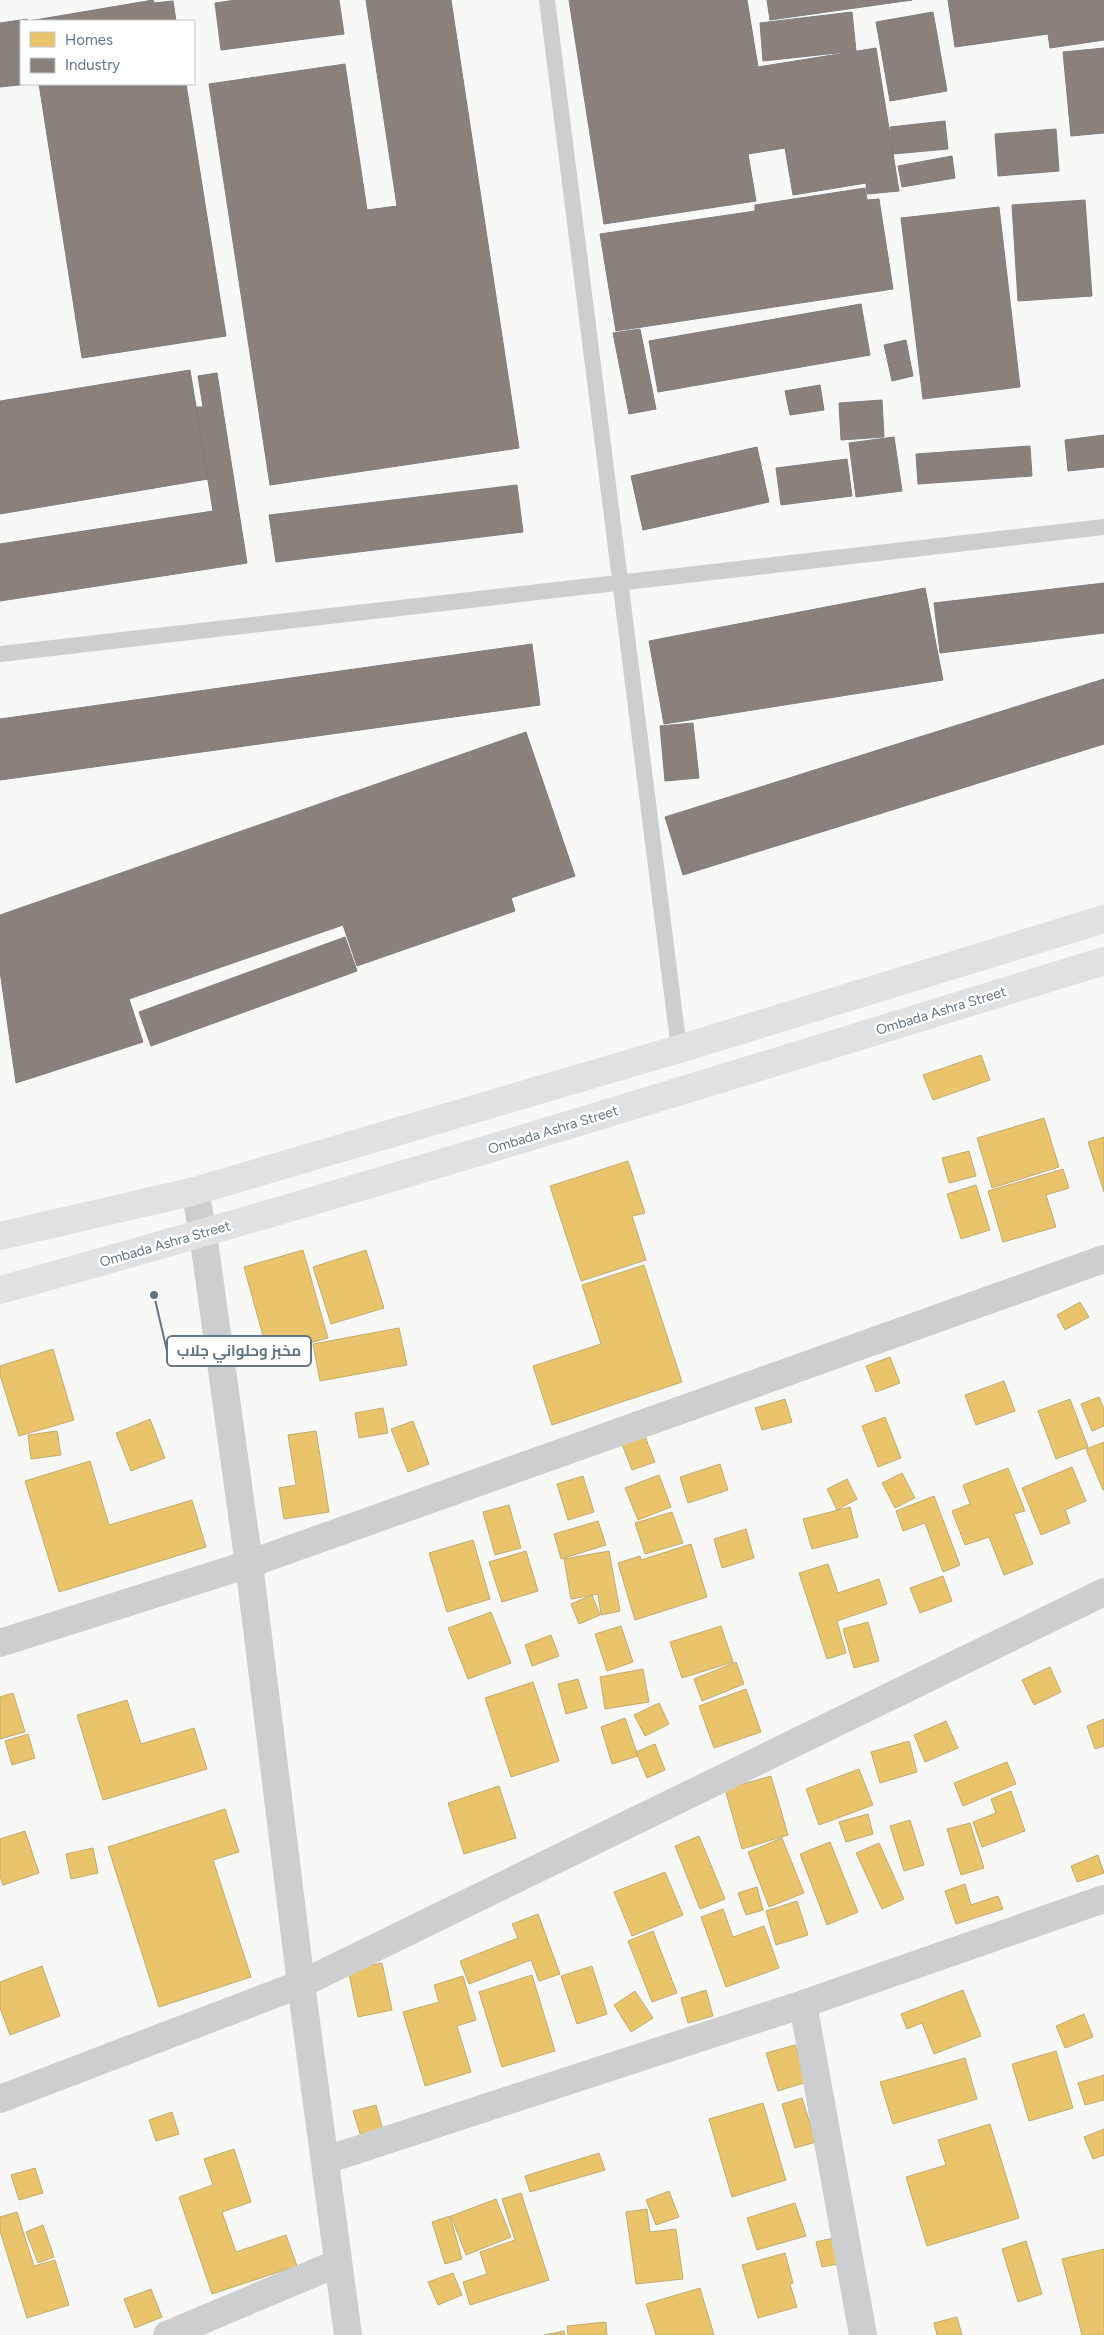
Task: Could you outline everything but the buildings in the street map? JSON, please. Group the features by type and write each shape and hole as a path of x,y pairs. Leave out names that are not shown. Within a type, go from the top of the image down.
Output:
{"main road":[{"path":"0,1236 195,1191 679,1049 1104,919"},
{"name":"Ombada Ashra Street","path":"0,1290 203,1234 666,1096 1104,961"}],"street":[{"path":"195,1191 203,1234 249,1564 301,1984 348,2335"},
{"path":"0,1643 249,1564 1104,1259"},
{"path":"0,2099 301,1984 1104,1592"},
{"path":"326,2160 803,2004 1104,1899"},
{"path":"803,2004 862,2335"},
{"path":"167,2335 338,2263"}],"lane":[{"path":"547,0 618,582 679,1049"},
{"path":"0,654 1104,526"}],"place":[{"name":"مخبز وحلواني جلاب","path":"154,1295"}]}
